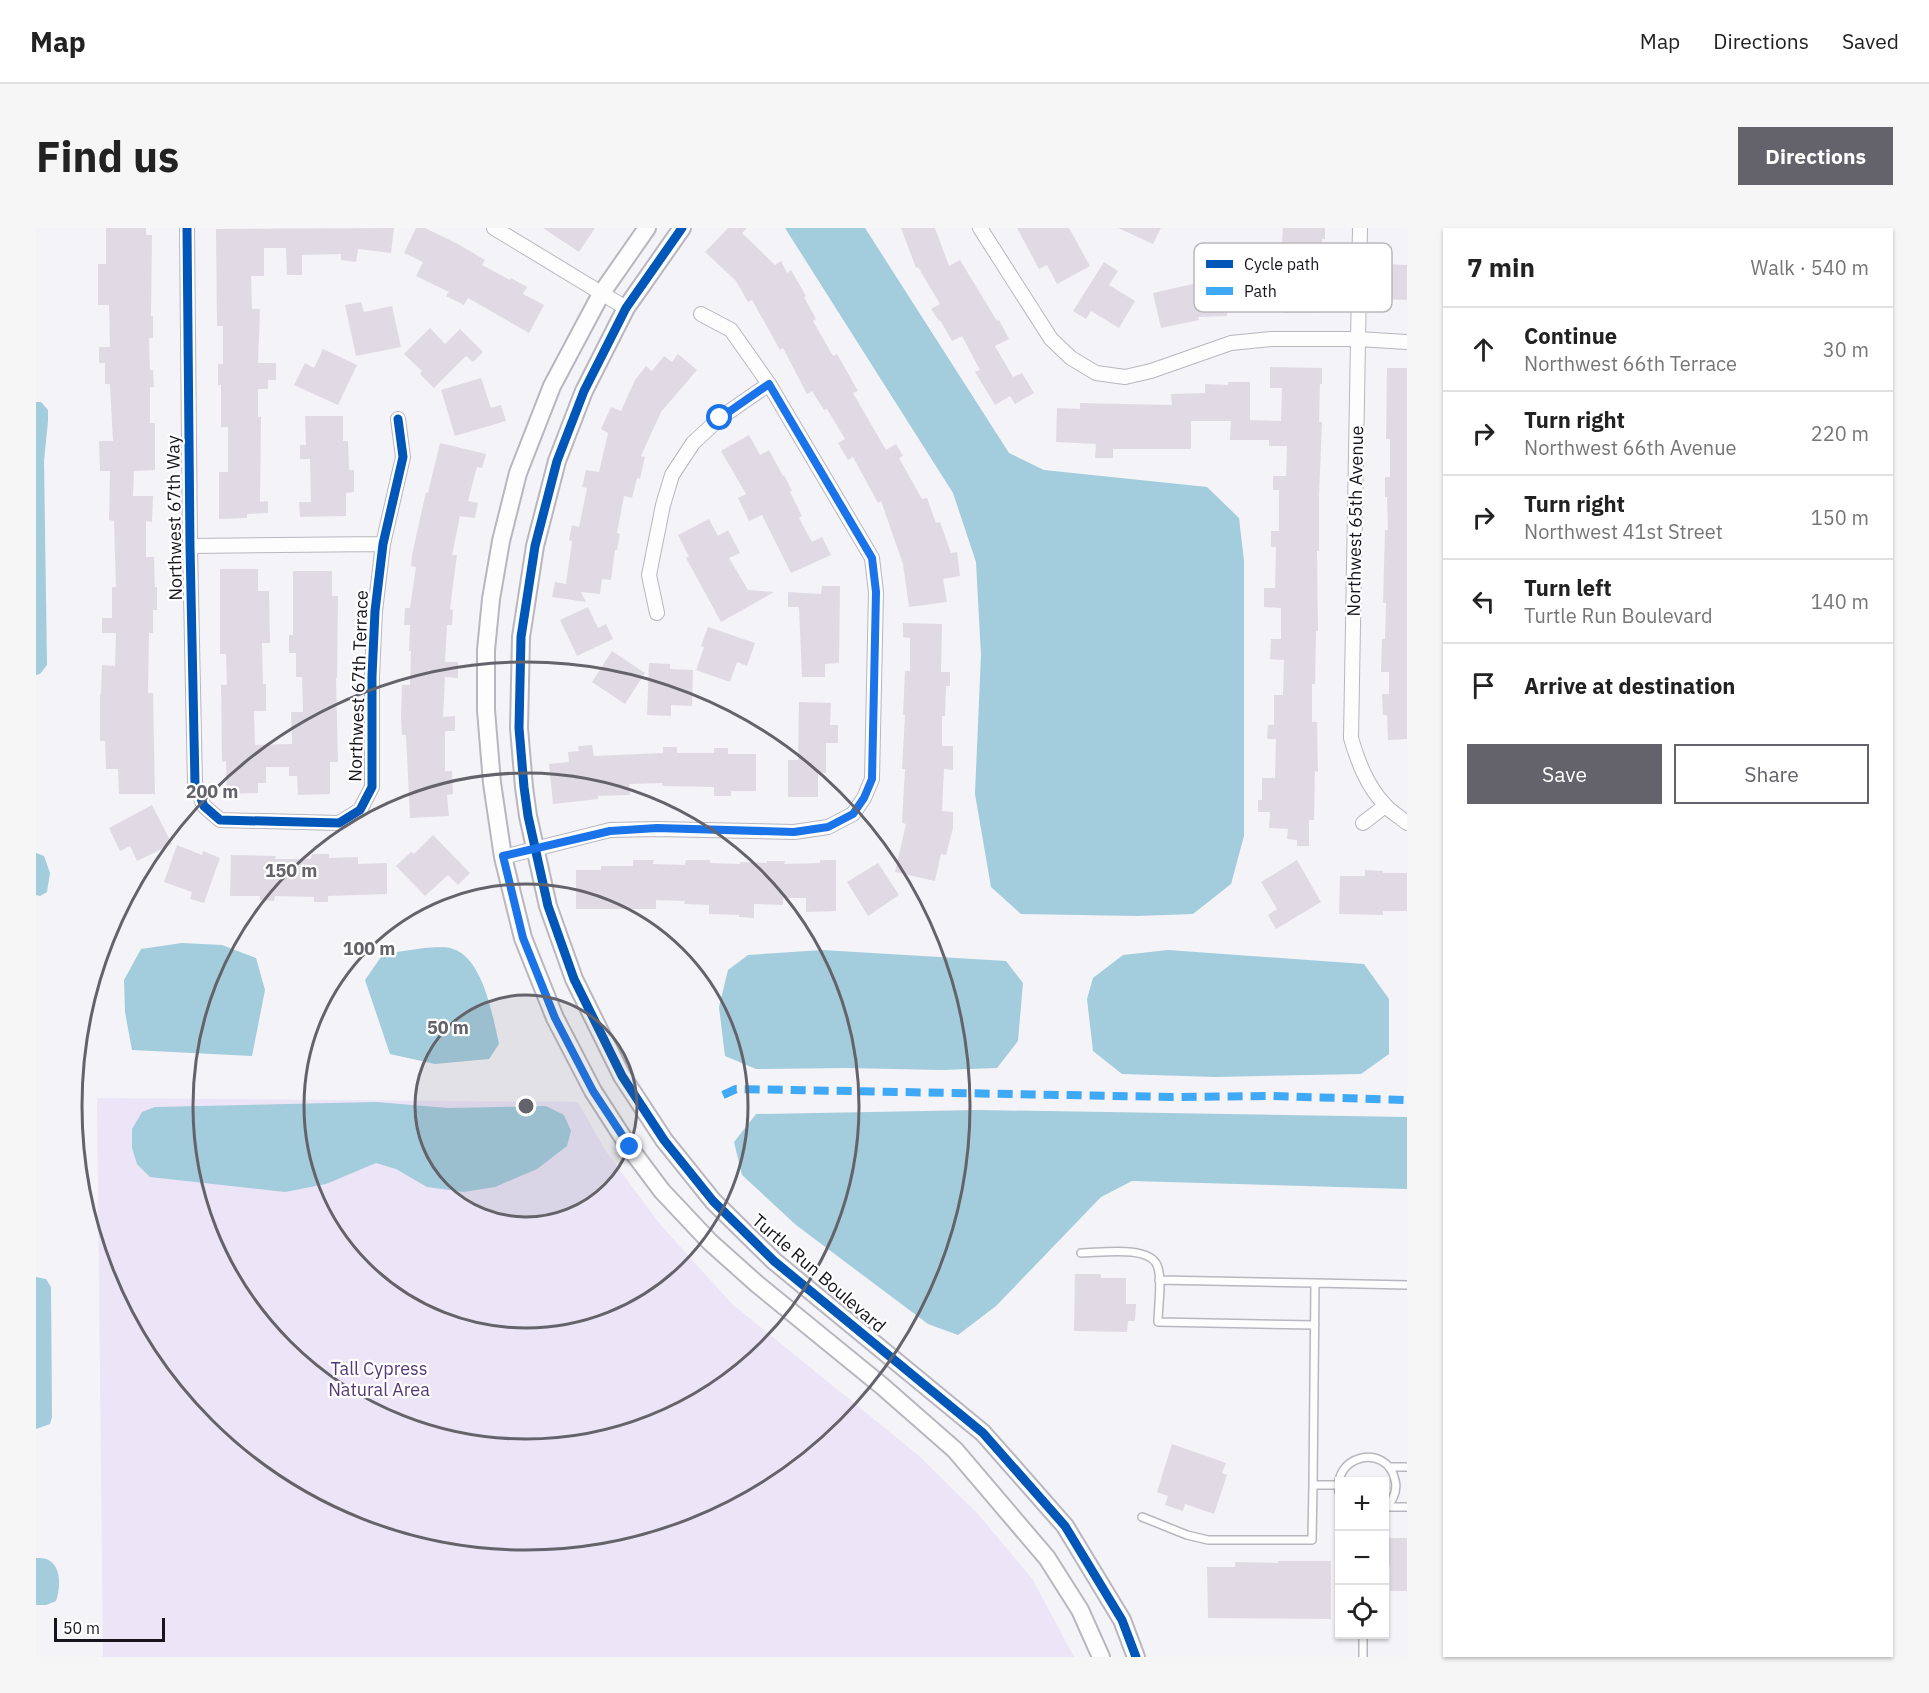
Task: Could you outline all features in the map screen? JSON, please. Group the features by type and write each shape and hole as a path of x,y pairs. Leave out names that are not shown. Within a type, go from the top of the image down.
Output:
{"street":[{"name":"Northwest 67th Way","path":"187,228 195,784 204,806"},
{"path":"647,228 601,294 552,386 518,473 501,541 486,650 486,710 492,783 503,856 523,938 555,1018 593,1091 656,1182 718,1249 757,1284 882,1386 955,1450 1047,1558 1080,1610 1101,1657"},
{"name":"Turtle Run Boulevard","path":"682,228 626,308 584,391 558,461 535,546 521,637 519,728 524,788 548,906 574,979 622,1076 664,1140 713,1200 774,1261 983,1433 1065,1526 1122,1620 1136,1657"},
{"path":"980,228 1051,339 1071,358 1096,373 1125,377 1151,371 1231,343 1271,339 1358,339 1407,342"},
{"name":"Northwest 65th Avenue","path":"1360,228 1360,243"},
{"path":"500,230 626,308"},
{"name":"Northwest 65th Avenue","path":"1358,312 1351,738 1366,779 1385,806 1407,823"},
{"path":"503,856 610,831 657,828 794,832 828,827 853,814 864,798 872,779 876,592 872,558 769,384 731,330 701,314"},
{"path":"657,613 649,575 663,505 672,475 693,443 720,418 769,384"},
{"name":"Northwest 67th Terrace","path":"204,806 220,820 339,823 360,810 372,787 372,676 375,611 383,544 403,457 398,419"},
{"path":"190,546 383,544"},
{"path":"1363,823 1385,806"}],"lane":[{"path":"1081,1253 1138,1252 1149,1256 1157,1264 1158,1322 1315,1325"},
{"path":"1159,1280 1407,1285"},
{"path":"1142,1517 1187,1535 1208,1540 1312,1540 1315,1283"},
{"path":"1340,1477 1352,1460 1362,1457 1381,1460 1394,1475 1396,1485 1395,1495 1389,1504"},
{"path":"1389,1467 1407,1467"},
{"path":"1313,1485 1335,1485"},
{"path":"1389,1508 1407,1507"},
{"path":"1363,1639 1363,1657"}],"green space":[{"name":"Tall Cypress Natural Area","path":"97,1098 578,1102 605,1150 659,1223 732,1304 918,1455 978,1514 1033,1580 1074,1657 103,1657"}],"water":[{"path":"785,228 865,228 1009,453 1044,470 1207,487 1239,518 1244,561 1244,836 1231,884 1193,914 1137,916 1021,914 991,887 975,794 981,655 976,562 953,493"},
{"path":"36,402 41,402 48,410 48,421 44,461 47,665 40,674 36,675"},
{"path":"36,853 44,856 50,873 47,892 40,896 36,895"},
{"path":"182,943 222,945 256,958 265,990 252,1056 132,1050 125,1012 124,980 141,949"},
{"path":"424,948 453,949 472,964 490,1004 499,1044 489,1059 435,1064 390,1054 365,980 383,954"},
{"path":"822,950 1006,961 1023,983 1018,1041 997,1068 756,1069 725,1056 719,1007 728,970 748,955"},
{"path":"1168,950 1364,964 1389,999 1389,1054 1361,1074 1215,1077 1122,1074 1093,1051 1087,999 1093,978 1123,955"},
{"path":"376,1102 448,1108 546,1106 564,1115 571,1131 567,1146 537,1169 495,1187 464,1192 427,1187 396,1169 376,1163 326,1184 285,1192 150,1177 137,1164 132,1148 132,1129 142,1112 155,1107"},
{"path":"979,1110 1407,1117 1407,1189 1132,1181 1101,1197 996,1306 958,1335 928,1324 796,1225 742,1175 734,1142 756,1114"},
{"path":"36,1277 46,1279 51,1287 52,1417 50,1424 36,1429"},
{"path":"36,1558 50,1561 57,1569 59,1585 56,1601 46,1605 36,1605"}],"building":[{"path":"106,228 146,228 146,235 152,235 153,338 149,338 150,370 153,370 154,387 150,387 150,423 155,423 155,470 134,471 133,496 153,496 152,522 146,521 146,557 154,557 155,587 157,587 157,610 153,610 153,633 149,633 148,693 153,693 155,794 119,794 118,769 106,769 105,741 100,741 102,665 115,666 116,633 102,633 102,618 112,618 112,587 116,587 114,521 109,520 110,471 100,471 99,441 113,441 110,384 105,384 105,363 99,363 99,347 110,347 109,305 98,305 98,264 106,264"},
{"path":"394,228 391,253 358,249 356,262 341,260 341,254 302,255 302,275 287,275 286,248 264,248 264,276 251,276 252,309 260,309 258,363 276,363 276,380 268,380 268,389 258,389 258,417 261,417 260,502 268,501 268,513 247,514 247,518 219,519 219,472 228,472 228,427 221,427 221,385 218,385 218,364 223,364 223,326 217,326 216,229"},
{"path":"416,228 425,228 458,244 485,260 482,265 527,287 523,294 544,305 529,333 468,298 464,305 446,296 449,292 416,276 423,262 404,253"},
{"path":"543,228 595,228 579,252"},
{"path":"728,228 747,228 742,233 775,265 781,261 787,273 791,270 816,319 813,321 833,356 837,354 858,391 853,393 886,450 896,444 903,456 899,458 922,499 927,498 936,523 940,522 951,553 957,552 960,576 943,579 947,602 909,607 903,564 881,501 878,503 853,457 848,460 838,443 845,439 827,409 824,410 812,391 807,394 783,348 780,350 752,300 748,302 736,281 705,252"},
{"path":"901,228 935,228 949,266 960,260 1009,339 995,346 1013,377 1022,373 1034,393 1015,404 1010,396 995,405 975,372 980,370 962,336 952,341 931,309 940,304 918,267 916,268"},
{"path":"1017,228 1069,228 1090,266 1057,284 1047,265 1039,269"},
{"path":"1118,228 1161,228 1153,244"},
{"path":"1283,228 1325,228 1325,239 1322,239 1322,243 1282,243"},
{"path":"1104,262 1118,271 1109,285 1135,301 1119,328 1091,311 1086,319 1073,311"},
{"path":"1392,264 1407,265 1407,300 1392,299"},
{"path":"1194,284 1194,312 1227,312 1227,316 1198,317 1199,320 1161,328 1153,293"},
{"path":"361,302 364,312 392,306 401,347 356,356 345,305"},
{"path":"1283,312 1319,312 1319,313"},
{"path":"430,328 445,344 460,329 483,352 473,362 466,356 434,388 420,374 422,371 404,354"},
{"path":"323,349 357,365 338,405 294,385 305,363 314,368"},
{"path":"678,354 697,370 661,412 641,456 645,457 640,479 637,478 632,498 624,496 617,533 620,534 617,550 615,550 611,580 602,579 600,594 581,592 586,602 552,597 555,582 566,584 572,525 579,527 587,488 582,487 586,470 599,472 608,433 601,429 611,407 621,411 635,380 646,366 652,371 664,356 672,362"},
{"path":"1270,367 1322,368 1319,422 1322,422 1319,551 1317,551 1318,631 1316,631 1315,684 1312,684 1312,722 1317,722 1318,772 1315,771 1314,820 1309,820 1309,846 1297,846 1297,840 1287,839 1288,829 1269,828 1270,812 1258,812 1258,800 1262,800 1262,778 1275,778 1276,739 1267,739 1268,725 1274,725 1274,695 1283,695 1284,660 1270,659 1271,639 1281,639 1281,608 1264,607 1264,588 1275,588 1276,547 1271,547 1271,531 1279,531 1279,490 1273,490 1273,476 1286,476 1287,446 1269,446 1269,440 1230,440 1231,421 1191,421 1191,449 1113,449 1113,458 1095,458 1096,444 1056,442 1057,408 1080,409 1080,403 1172,405 1171,394 1205,393 1205,384 1228,385 1228,382 1250,382 1250,420 1281,421 1282,388 1270,388"},
{"path":"1387,368 1407,368 1407,739 1388,740 1387,715 1383,715 1382,694 1389,694 1389,672 1381,672 1382,639 1385,639 1386,603 1383,603 1385,530 1388,530 1385,477 1390,477 1390,439 1386,439"},
{"path":"481,378 491,408 501,405 506,421 455,436 441,390"},
{"path":"305,416 343,416 343,441 348,441 349,470 354,470 354,492 346,493 346,516 300,517 299,502 311,502 310,459 300,459 300,445 306,445"},
{"path":"749,435 760,455 769,450 784,475 802,516 799,518 812,542 822,537 831,555 791,573 762,515 749,521 738,498 746,494 721,451"},
{"path":"440,443 486,454 482,468 477,467 468,501 478,503 475,518 460,516 452,555 457,555 450,609 453,610 452,625 447,625 445,662 458,662 458,678 445,677 443,717 455,716 455,731 445,731 445,771 452,771 453,794 447,795 449,816 410,818 406,735 402,735 401,717 402,685 410,685 410,625 404,625 405,608 410,608 416,567 411,566 412,555"},
{"path":"709,519 718,536 728,530 740,553 729,558 748,590 774,592 721,622 686,558 689,557 678,535"},
{"path":"220,569 258,569 258,591 269,591 270,643 262,643 266,711 254,711 255,745 292,744 291,712 303,712 302,677 296,677 296,653 289,653 289,635 293,635 293,571 332,571 332,596 338,596 336,678 338,762 330,762 330,794 298,795 297,776 289,776 289,767 266,767 266,783 258,783 258,793 227,794 226,761 222,762 221,685 227,685 226,654 220,654"},
{"path":"822,586 840,586 839,663 825,664 825,677 802,677 799,607 788,607 788,592 821,594"},
{"path":"588,607 598,628 606,624 613,639 577,656 560,620"},
{"path":"903,623 942,624 941,672 950,672 950,686 946,686 945,716 942,716 942,746 953,746 953,770 944,769 942,811 953,812 953,828 946,855 941,854 935,881 895,872 906,824 902,823 905,769 902,769 905,715 903,715 905,671 910,671 910,638 903,637"},
{"path":"708,627 755,643 747,666 737,662 730,682 696,670"},
{"path":"612,651 645,673 625,704 592,682"},
{"path":"649,663 670,664 670,669 693,670 692,706 671,705 671,716 647,715"},
{"path":"799,702 831,703 830,725 838,725 838,743 826,743 826,773 818,773 818,797 788,797 788,760 798,760"},
{"path":"592,745 594,756 663,753 663,747 677,747 677,753 714,753 714,748 728,748 728,754 756,754 756,791 731,791 731,796 714,796 714,787 662,786 663,783 629,784 630,795 598,796 598,799 553,804 549,764 569,762 568,752 579,751 578,746"},
{"path":"152,805 172,844 137,861 130,846 120,851 109,828"},
{"path":"433,835 470,873 458,885 448,875 425,896 396,866 411,852 414,854"},
{"path":"177,845 202,855 203,851 220,858 204,903 190,899 192,892 164,882"},
{"path":"312,854 329,854 329,858 358,857 358,864 387,863 387,894 328,896 328,902 314,902 314,897 275,896 274,901 260,900 260,896 230,896 231,855 311,859"},
{"path":"633,860 654,860 653,864 685,865 686,860 740,864 740,862 785,861 784,864 836,860 836,911 806,912 806,898 783,898 783,905 754,904 754,918 709,914 709,905 684,904 685,901 656,900 656,909 576,909 576,870 601,870 601,866 633,866"},
{"path":"1297,860 1321,902 1276,929 1268,915 1277,909 1261,882"},
{"path":"878,863 899,895 868,916 847,882"},
{"path":"1365,870 1407,873 1407,911 1383,911 1383,915 1339,914 1340,876 1365,876"},
{"path":"1075,1274 1101,1274 1101,1278 1126,1278 1126,1304 1136,1304 1135,1321 1128,1321 1127,1332 1074,1331"},
{"path":"1172,1444 1226,1463 1222,1473 1227,1475 1214,1514 1185,1504 1183,1511 1165,1505 1168,1496 1157,1492"},
{"path":"1389,1538 1407,1538 1407,1591 1390,1591"},
{"path":"1278,1561 1331,1561 1331,1619 1208,1618 1207,1567 1235,1567 1235,1562 1278,1563"}],"marked path":[{"path":"723,1095 736,1089 1173,1097 1273,1096 1407,1100"}],"cycle path":[{"path":"187,228 195,784 204,806 220,820 339,823 360,810 372,787 372,676 375,611 383,544 403,457 398,419"},
{"path":"682,228 626,308 584,391 557,461 535,546 521,637 519,728 528,816 548,906 574,979 622,1076 664,1140 713,1201 774,1261 983,1433 1065,1526 1122,1620 1136,1657"}],"route":[{"path":"630,1147 593,1091 555,1018 523,938 503,856 610,831 657,828 794,832 828,827 853,814 864,798 872,779 876,592 872,558 769,384 720,418"}]}
